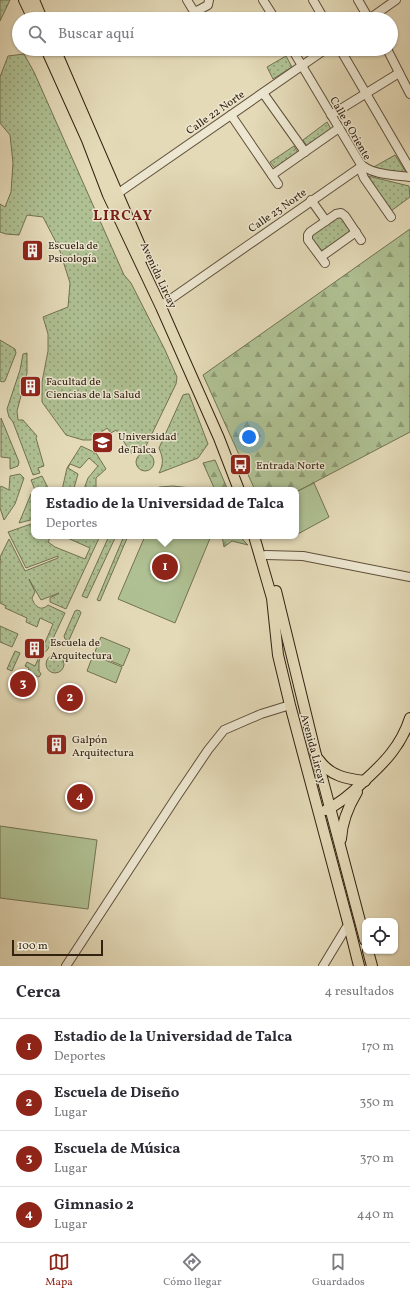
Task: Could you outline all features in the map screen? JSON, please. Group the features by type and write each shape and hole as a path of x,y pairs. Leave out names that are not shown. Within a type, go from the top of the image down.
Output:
{"main road":[{"path":"29,1 31,12"},
{"path":"29,1 37,12"},
{"name":"Avenida Lircay","path":"49,56 87,140 165,303 219,425 244,487"},
{"name":"Avenida Lircay","path":"58,56 113,194 210,418 238,487"},
{"name":"Avenida Lircay","path":"255,539 272,598 278,655 290,705 359,966"},
{"name":"Avenida Lircay","path":"261,539 279,601 315,751 362,929"},
{"path":"318,810 349,796 379,769 392,754 402,738 410,718"},
{"path":"315,751 322,764 330,771 339,776 365,781"},
{"path":"340,845 342,828 349,804 365,781"},
{"path":"369,954 372,966"}],"street":[{"path":"187,0 193,10 197,11 208,5 209,0"},
{"path":"263,0 270,12"},
{"path":"312,0 320,12"},
{"path":"358,0 365,12"},
{"path":"379,12 396,0"},
{"name":"Calle 8 Oriente","path":"296,56 362,166 364,178 391,217"},
{"name":"Calle 22 Norte","path":"113,194 316,56"},
{"path":"344,56 410,169"},
{"path":"390,56 410,94"},
{"path":"331,115 399,73"},
{"path":"263,93 305,152"},
{"path":"231,115 278,184"},
{"path":"272,175 339,128"},
{"path":"362,166 371,171 410,178"},
{"name":"Calle 23 Norte","path":"165,303 311,200 362,166"},
{"path":"311,200 326,221"},
{"path":"356,232 323,260 308,240 309,233 336,214 341,213 345,216 356,232 361,240"},
{"path":"266,555 303,556 410,577"},
{"path":"66,966 181,789 224,730 261,714 290,705"},
{"path":"323,966 346,928 349,926"}],"green space":[{"path":"0,0 10,0 0,21"},
{"path":"8,56 25,56 34,72 124,275 131,283 177,377 176,384 146,446 139,448 132,454 116,430 111,433 107,428 91,440 83,440 66,435 42,402 42,382 48,351 48,334 43,317 68,307 70,283 59,248 43,217 27,215 19,235 0,232 0,204 5,207 11,192 13,163 10,135 0,123 0,77"},
{"path":"286,56 292,67 273,79 267,67"},
{"path":"327,122 331,129 307,146 303,140"},
{"path":"294,146 298,153 275,168 270,162"},
{"path":"395,155 407,174 372,168"},
{"path":"368,176 409,186 410,197 391,211"},
{"path":"340,216 350,231 322,251 310,236"},
{"path":"410,229 410,432 299,490 299,487 254,487 203,375"},
{"path":"0,340 15,349 16,353 5,381 3,382 0,381"},
{"path":"27,353 27,373 17,411 18,420 23,420 37,436 36,438 44,466 38,468 40,473 33,475 7,409 20,370 23,354"},
{"path":"189,394 208,444 198,458 159,473 162,466 162,460 159,448 183,395"},
{"path":"1,418 19,462 18,466 10,469 10,458 1,457"},
{"path":"81,446 96,453 106,469 96,478 96,487 85,487 88,478 98,466 89,458 80,468 70,464 68,468 78,474 74,487 63,487 67,468"},
{"path":"145,453 149,454 153,458 153,466 149,470 145,471 141,470 137,466 136,462 137,458 141,454"},
{"path":"215,460 227,487 214,487 203,463"},
{"path":"20,474 24,478 15,504 4,520 0,508 0,488 1,486 9,490 10,476"},
{"path":"42,476 48,487 34,487 31,480"},
{"path":"314,483 329,517 299,533 299,490"},
{"path":"173,486 182,487 159,487"},
{"path":"31,494 31,520 19,523"},
{"path":"31,524 31,539 50,539 48,542 55,547 85,559 90,548 70,539 99,539 66,609 50,602 50,598 59,593 41,600 29,579 35,592 32,598 36,606 43,608 48,605 65,613 48,649 40,658 39,671 41,674 39,677 28,672 29,668 25,666 27,662 35,666 53,624 40,618 37,627 26,622 27,618 5,608 6,606 0,603 0,557 9,539 25,571 58,558 58,556 26,568 8,532"},
{"path":"108,539 115,539 87,598 82,596"},
{"path":"123,539 127,539 100,601 97,600"},
{"path":"144,539 210,539 175,623 118,599"},
{"path":"223,539 243,539 248,545 232,541 224,547"},
{"path":"77,610 81,613 69,640 65,639 64,636 75,611"},
{"path":"0,626 18,634 12,647 0,642"},
{"path":"101,637 130,649 123,666 94,654"},
{"path":"15,651 20,653 12,671 7,669"},
{"path":"55,655 61,658 64,664 61,670 55,673 49,670 46,664 49,658"},
{"path":"93,655 122,667 116,683 87,671"},
{"path":"0,826 97,840 88,909 0,898"}],"place":[{"name":"Escuela de Psicología","path":"33,251"},
{"name":"Facultad de Ciencias de la Salud","path":"30,387"},
{"name":"Universidad de Talca","path":"102,442"},
{"name":"Entrada Norte","path":"241,465"},
{"name":"Estadio de la Universidad de Talca","path":"165,567"},
{"name":"Escuela de Arquitectura","path":"34,648"},
{"name":"Escuela de Música","path":"23,684"},
{"name":"Escuela de Diseño","path":"70,698"},
{"name":"Galpón Arquitectura","path":"56,745"},
{"name":"Gimnasio 2","path":"80,797"}],"district":[{"name":"LIRCAY","path":"123,215"}]}
